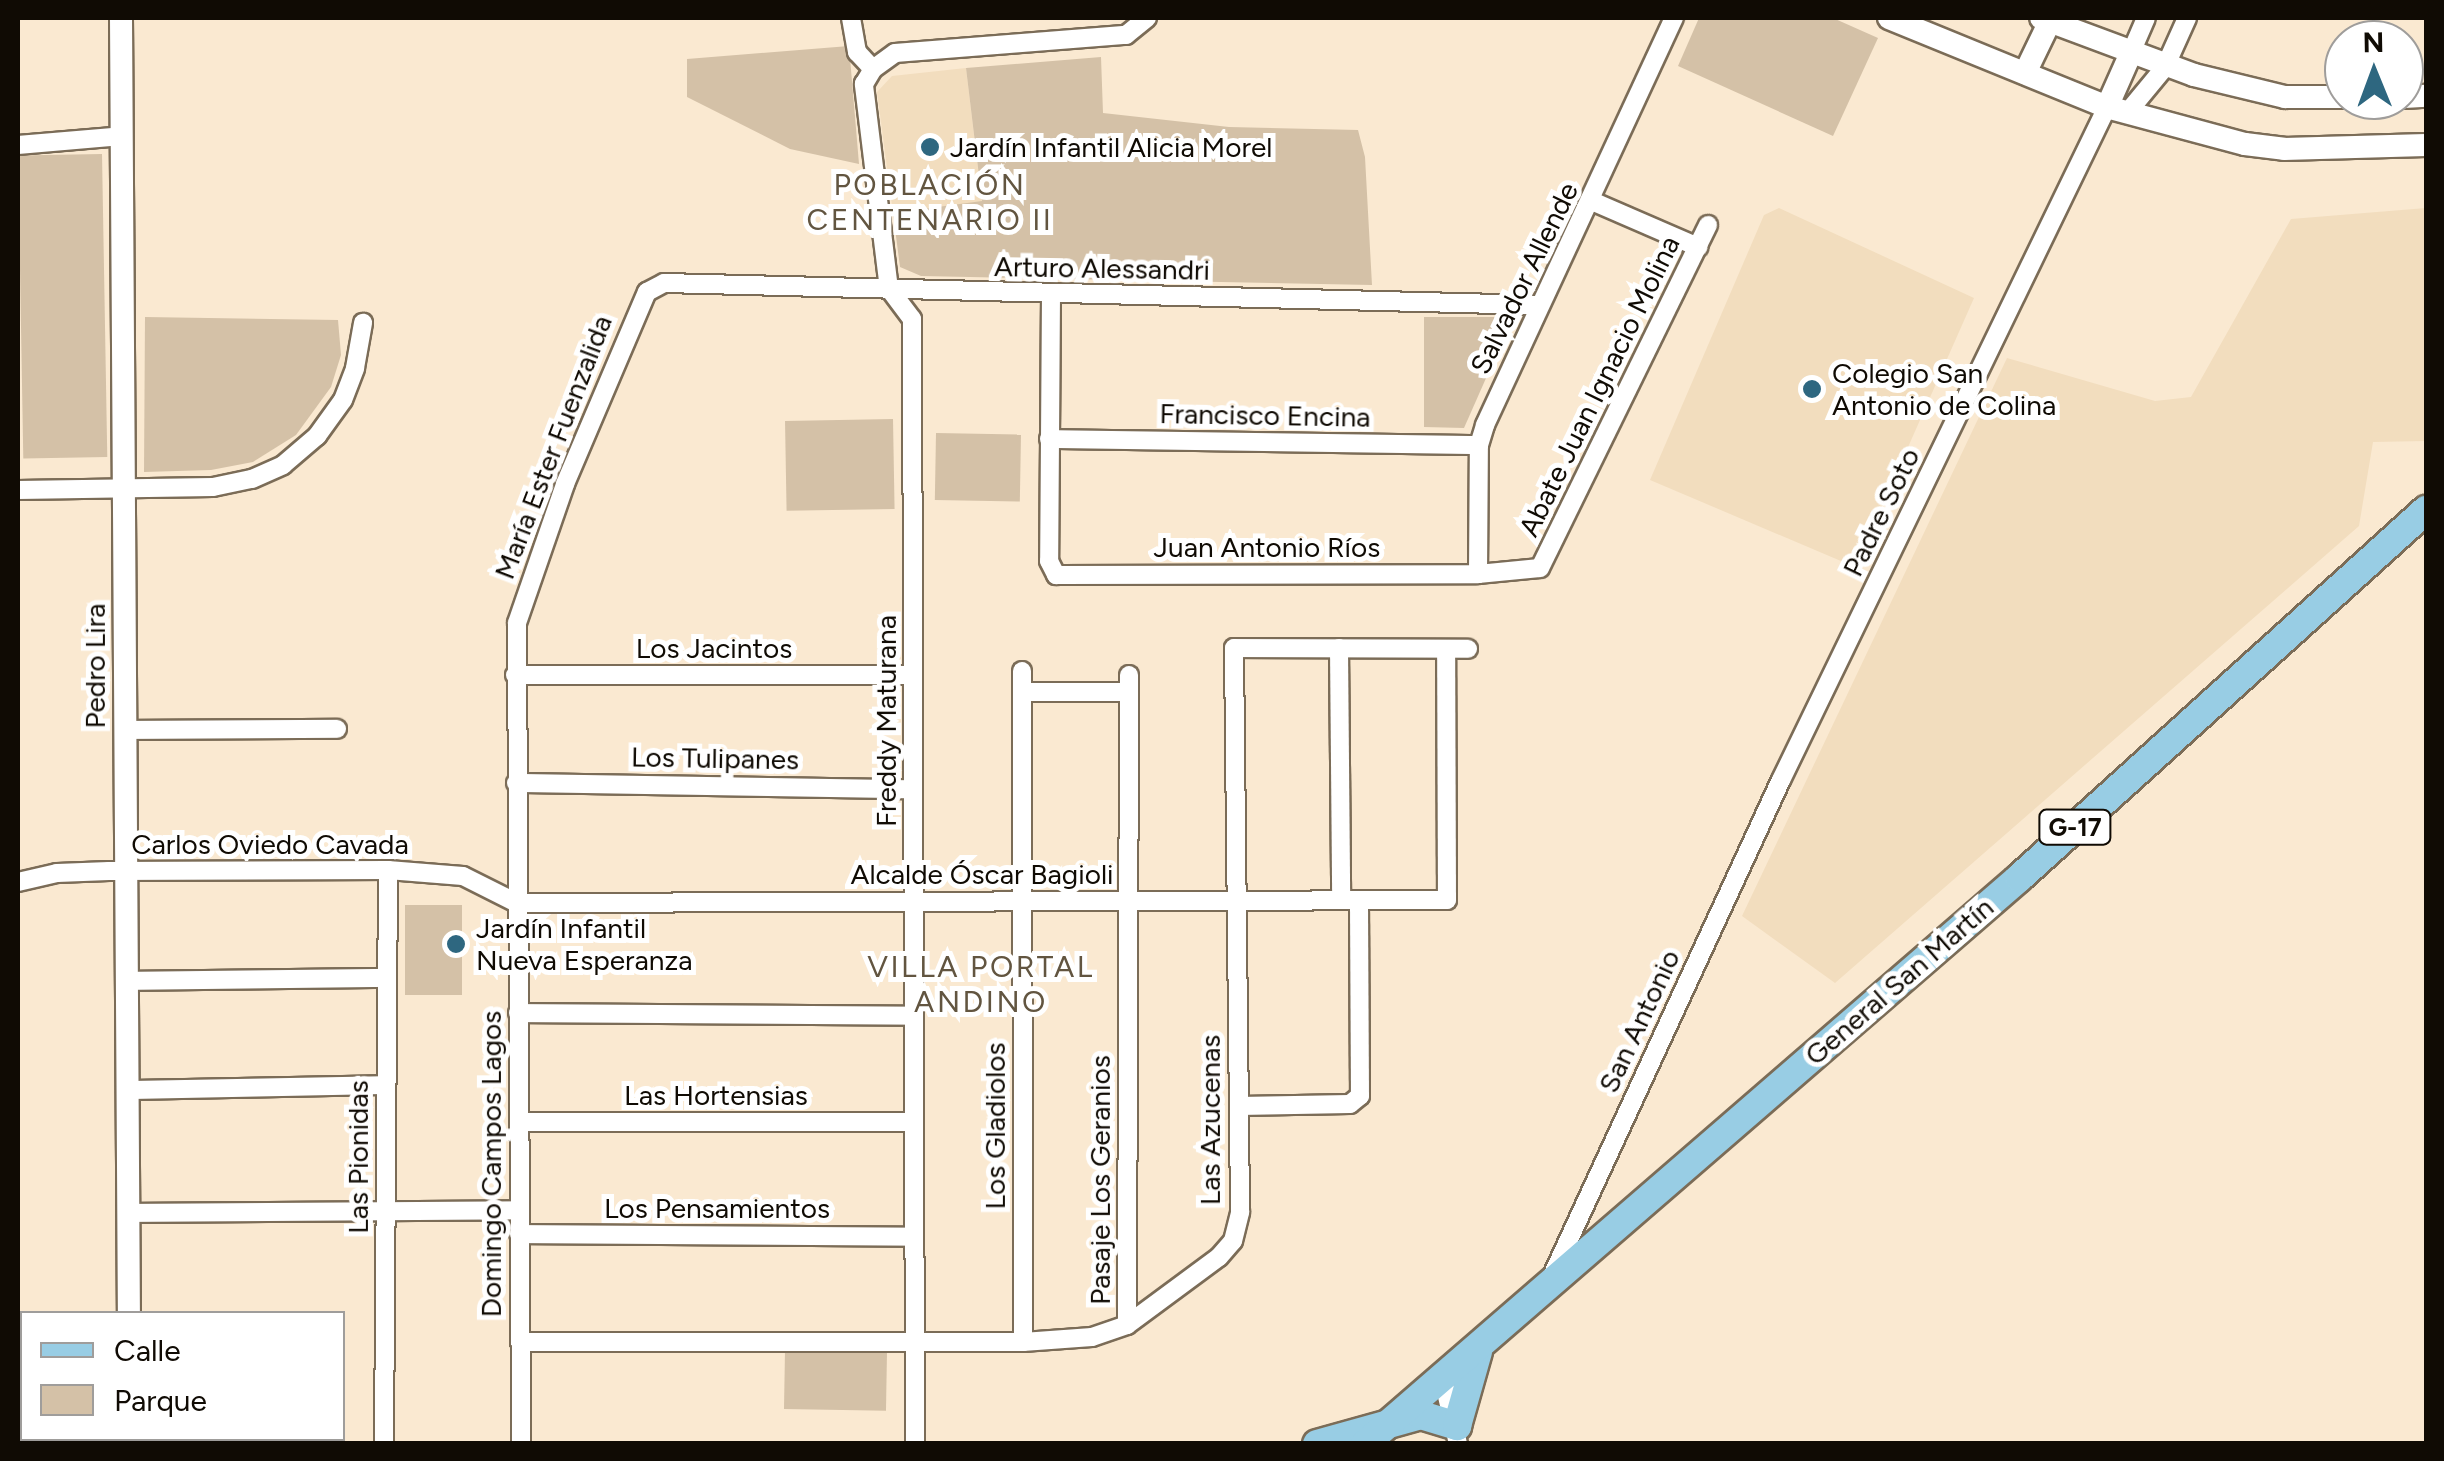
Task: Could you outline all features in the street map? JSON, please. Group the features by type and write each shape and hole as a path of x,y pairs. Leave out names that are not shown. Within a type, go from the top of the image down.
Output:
{"main road":[{"name":"General San Martín","path":"1365,1444 2019,878 2426,510"},
{"path":"1317,1444 1421,1415 1457,1435 1480,1346"}],"street":[{"name":"Pedro Lira","path":"121,18 129,1311"},
{"path":"851,18 859,56 873,68 896,52 1126,35 1146,20"},
{"name":"Salvador Allende","path":"1478,574 1479,445 1674,18"},
{"path":"1889,18 2117,110 2245,144 2284,149 2426,146"},
{"path":"2117,110 2130,54 2146,18"},
{"name":"Padre Soto","path":"1781,780 2117,110 2166,67 2187,18"},
{"path":"2025,73 2046,20 2166,67 2285,97 2324,97"},
{"name":"Freddy Maturana","path":"873,68 864,84 889,289 912,319 915,1444"},
{"path":"18,144 122,136"},
{"path":"1592,201 1698,248"},
{"name":"Abate Juan Ignacio Molina","path":"1478,574 1540,568 1708,225"},
{"name":"Arturo Alessandri","path":"664,284 1540,305"},
{"name":"María Ester Fuenzalida","path":"515,643 520,608 636,309 647,292 664,284"},
{"path":"1049,440 1051,295"},
{"path":"18,490 213,487 252,479 283,465 316,436 343,400 356,368 363,323"},
{"name":"Juan Antonio Ríos","path":"1049,440 1050,560 1056,576 1478,574"},
{"name":"Francisco Encina","path":"1049,440 1479,445"},
{"name":"Domingo Campos Lagos","path":"515,643 521,1444"},
{"name":"Las Azucenas","path":"520,1342 1023,1342 1092,1337 1126,1325 1220,1257 1233,1241 1240,1212 1234,648 1339,648"},
{"path":"1238,1106 1350,1104 1360,1096 1339,648 1468,649"},
{"name":"Alcalde Óscar Bagioli","path":"517,903 1447,900 1446,649"},
{"name":"Los Gladiolos","path":"1022,671 1023,1342"},
{"name":"Los Jacintos","path":"515,675 913,675"},
{"name":"Pasaje Los Geranios","path":"1022,692 1129,683 1126,1325"},
{"path":"126,730 337,729"},
{"name":"San Antonio","path":"1548,1286 1781,780"},
{"name":"Los Tulipanes","path":"516,783 913,789"},
{"name":"Carlos Oviedo Cavada","path":"18,882 58,872 388,870 463,876 517,903"},
{"name":"Las Pionidas","path":"384,1444 388,870"},
{"path":"127,981 387,978"},
{"path":"518,1013 914,1016"},
{"path":"128,1090 386,1086"},
{"name":"Las Hortensias","path":"518,1122 914,1122"},
{"path":"129,1213 519,1210"},
{"name":"Los Pensamientos","path":"520,1234 914,1237"},
{"path":"1443,1379 1457,1435"}],"shaded area":[{"name":"Jardín Infantil Alicia Morel","path":"966,68 982,202 893,213 877,92 892,76"},
{"name":"Colegio San Antonio de Colina","path":"1779,208 1974,298 1855,567 1650,480 1764,215"},
{"path":"2426,208 2426,441 2373,442 2359,526 1835,983 1742,916 2007,358 2155,401 2191,397 2291,219"}],"green space":[{"path":"1699,18 1833,18 1878,38 1833,136 1678,66"},
{"path":"849,46 859,164 790,149 687,97 687,59"},
{"path":"1101,57 1103,113 1229,127 1358,130 1365,157 1372,285 921,276 900,267 893,213 982,201 966,68"},
{"path":"102,154 107,457 23,458 18,155"},
{"path":"145,317 338,320 341,355 331,387 296,435 253,462 211,470 144,472"},
{"path":"1424,317 1513,317 1464,428 1424,427"},
{"path":"893,419 895,509 787,511 785,421"},
{"path":"936,433 1021,434 1020,501 935,500"},
{"path":"405,905 462,905 462,995 405,995"},
{"path":"785,1351 887,1353 886,1411 784,1409"}],"place":[{"name":"Jardín Infantil Alicia Morel","path":"930,147"},
{"name":"Colegio San Antonio de Colina","path":"1812,389"},
{"name":"Jardín Infantil Nueva Esperanza","path":"456,944"}],"district":[{"name":"POBLACIÓN CENTENARIO II","path":"930,202"},
{"name":"VILLA PORTAL ANDINO","path":"981,984"}]}
